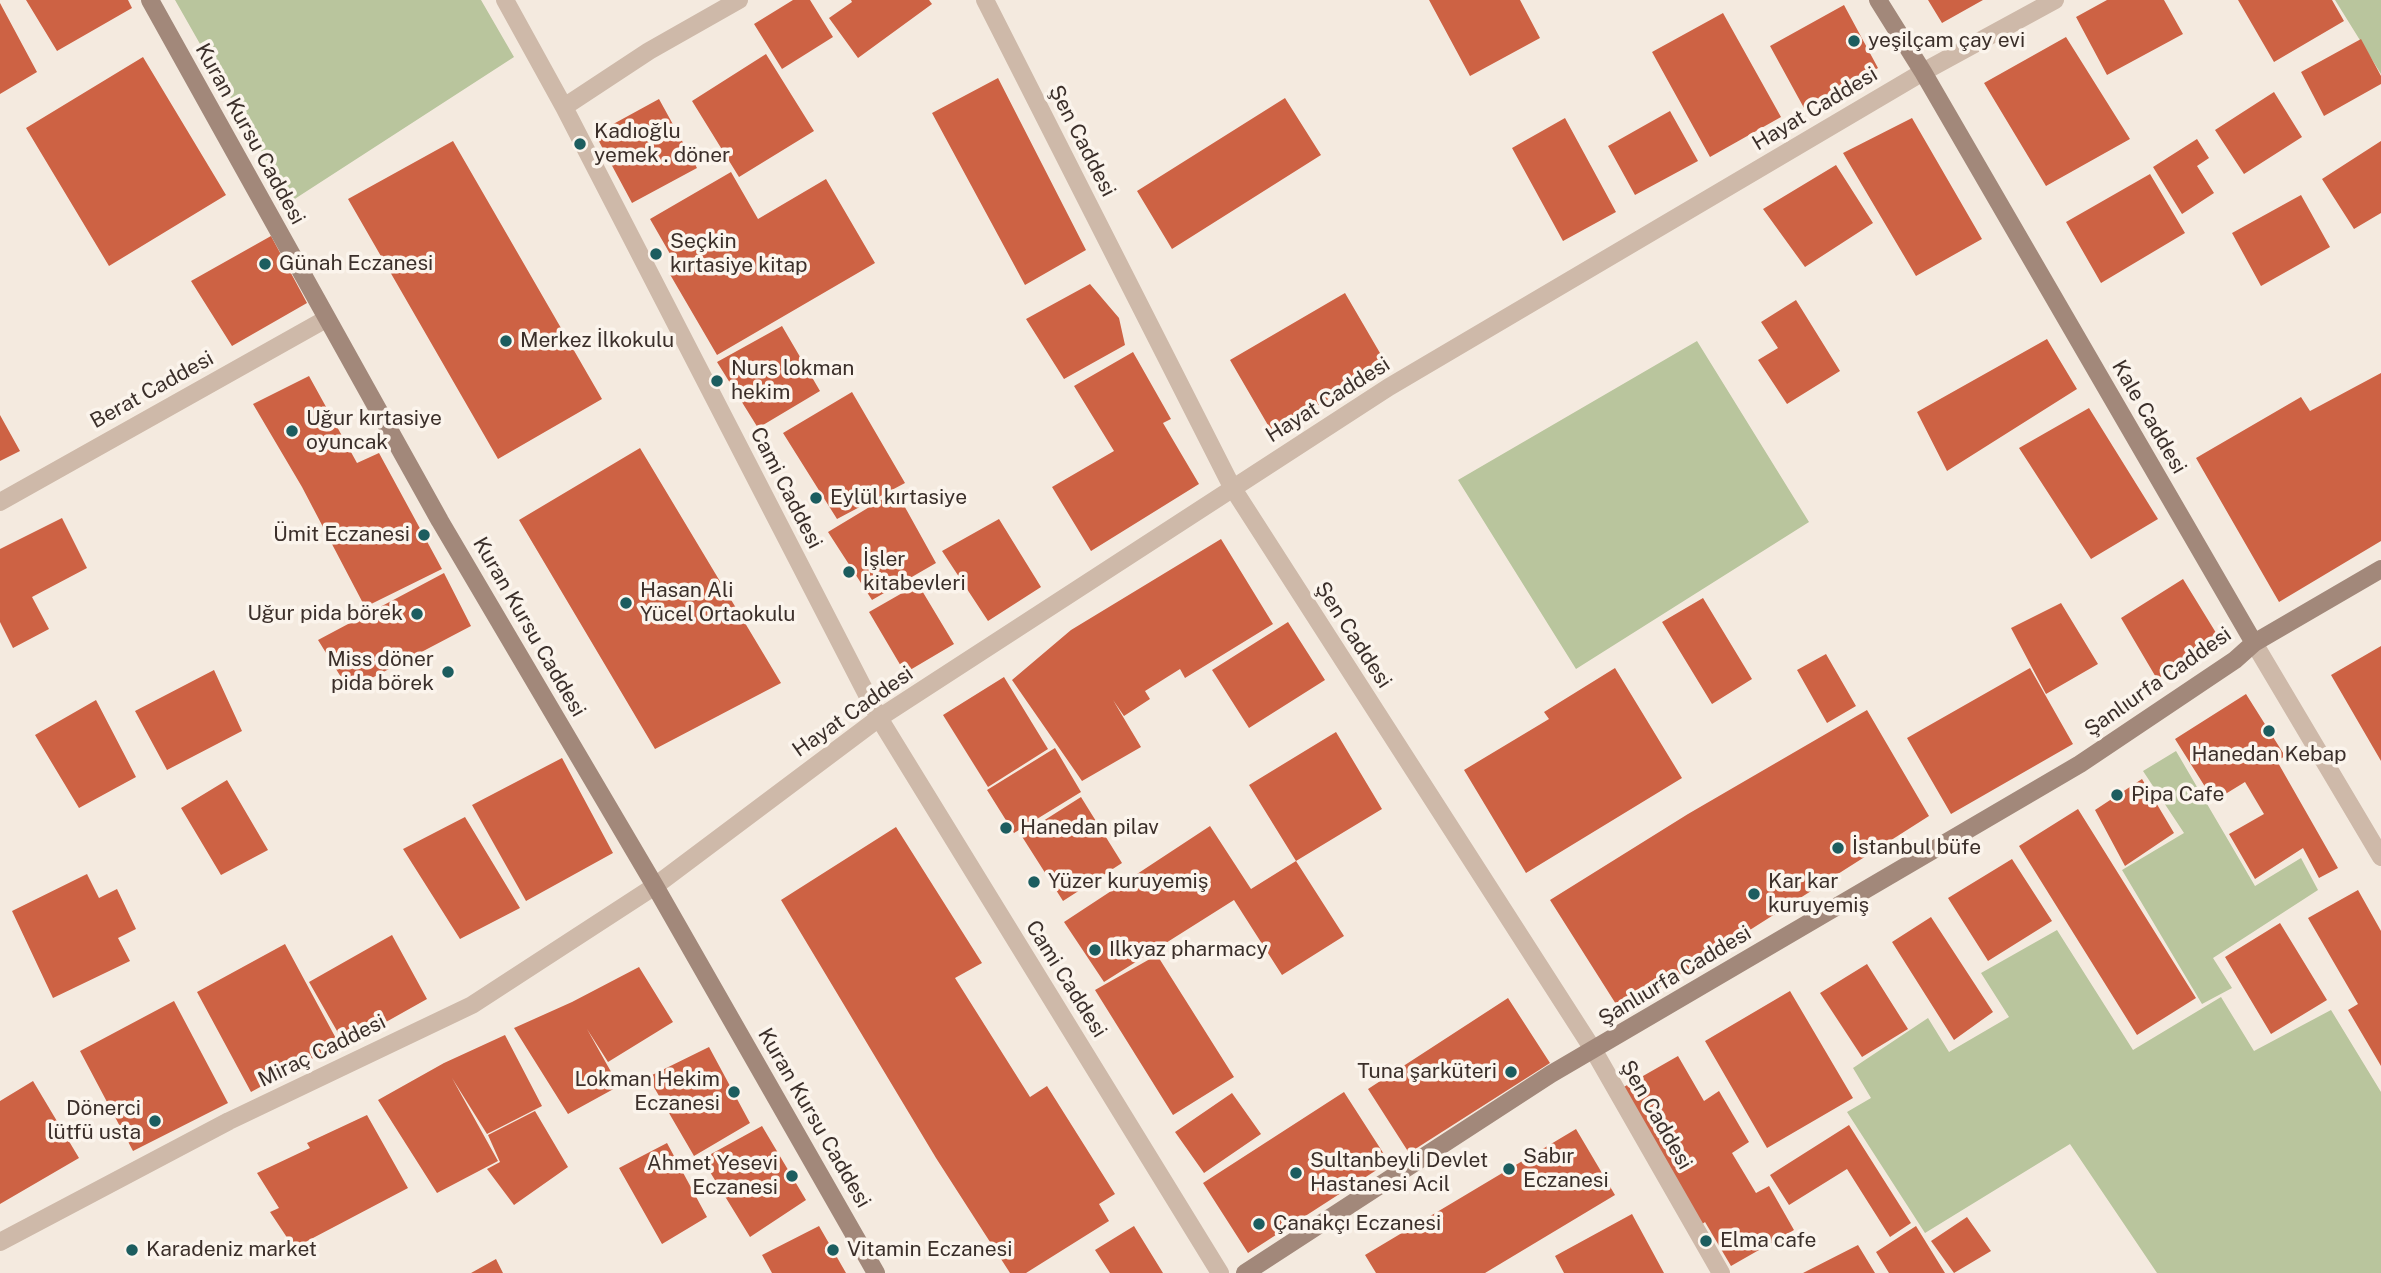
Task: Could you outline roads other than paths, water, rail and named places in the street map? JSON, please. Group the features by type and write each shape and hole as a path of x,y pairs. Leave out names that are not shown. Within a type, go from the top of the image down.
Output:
{"street":[{"name":"Kuran Kursu Caddesi","path":"150,0 440,521 655,886 876,1273"},
{"name":"Cami Caddesi","path":"505,0 564,107 879,718 1220,1273"},
{"path":"564,107 649,51 739,0"},
{"name":"Şen Caddesi","path":"985,0 1232,488 1594,1051 1721,1273"},
{"name":"Kale Caddesi","path":"1878,0 1923,72 2381,857"},
{"name":"Hayat Caddesi","path":"655,886 879,718 1389,387 1923,72 2055,0"},
{"name":"Berat Caddesi","path":"0,502 326,319"},
{"name":"Şanlıurfa Caddesi","path":"1245,1273 1540,1082 2080,764 2235,660 2254,643 2381,569"},
{"name":"Miraç Caddesi","path":"0,1242 229,1121 472,1005 655,886"}],"place":[{"name":"yeşilçam çay evi","path":"1854,41"},
{"name":"Kadıoğlu yemek . döner","path":"580,144"},
{"name":"Seçkin kırtasiye kitap","path":"656,254"},
{"name":"Günah Eczanesi","path":"265,264"},
{"name":"Merkez İlkokulu","path":"506,341"},
{"name":"Nurs lokman hekim","path":"717,381"},
{"name":"Uğur kırtasiye oyuncak","path":"292,431"},
{"name":"Eylül kırtasiye","path":"816,498"},
{"name":"Ümit Eczanesi","path":"424,535"},
{"name":"İşler kitabevleri","path":"849,572"},
{"name":"Hasan Ali Yücel Ortaokulu","path":"626,603"},
{"name":"Uğur pida börek","path":"417,614"},
{"name":"Miss döner pida börek","path":"448,672"},
{"name":"Hanedan Kebap","path":"2269,731"},
{"name":"Pipa Cafe","path":"2117,795"},
{"name":"Hanedan pilav","path":"1006,828"},
{"name":"İstanbul büfe","path":"1838,848"},
{"name":"Yüzer kuruyemiş","path":"1034,882"},
{"name":"Kar kar kuruyemiş","path":"1754,894"},
{"name":"Ilkyaz pharmacy","path":"1095,950"},
{"name":"Tuna şarküteri","path":"1511,1072"},
{"name":"Lokman Hekim Eczanesi","path":"734,1092"},
{"name":"Dönerci lütfü usta","path":"155,1121"},
{"name":"Sabır Eczanesi","path":"1509,1169"},
{"name":"Sultanbeyli Devlet Hastanesi Acil","path":"1296,1173"},
{"name":"Ahmet Yesevi Eczanesi","path":"792,1176"},
{"name":"Çanakçı Eczanesi","path":"1259,1224"},
{"name":"Elma cafe","path":"1706,1241"},
{"name":"Karadeniz market","path":"132,1250"},
{"name":"Vitamin Eczanesi","path":"833,1250"}]}
